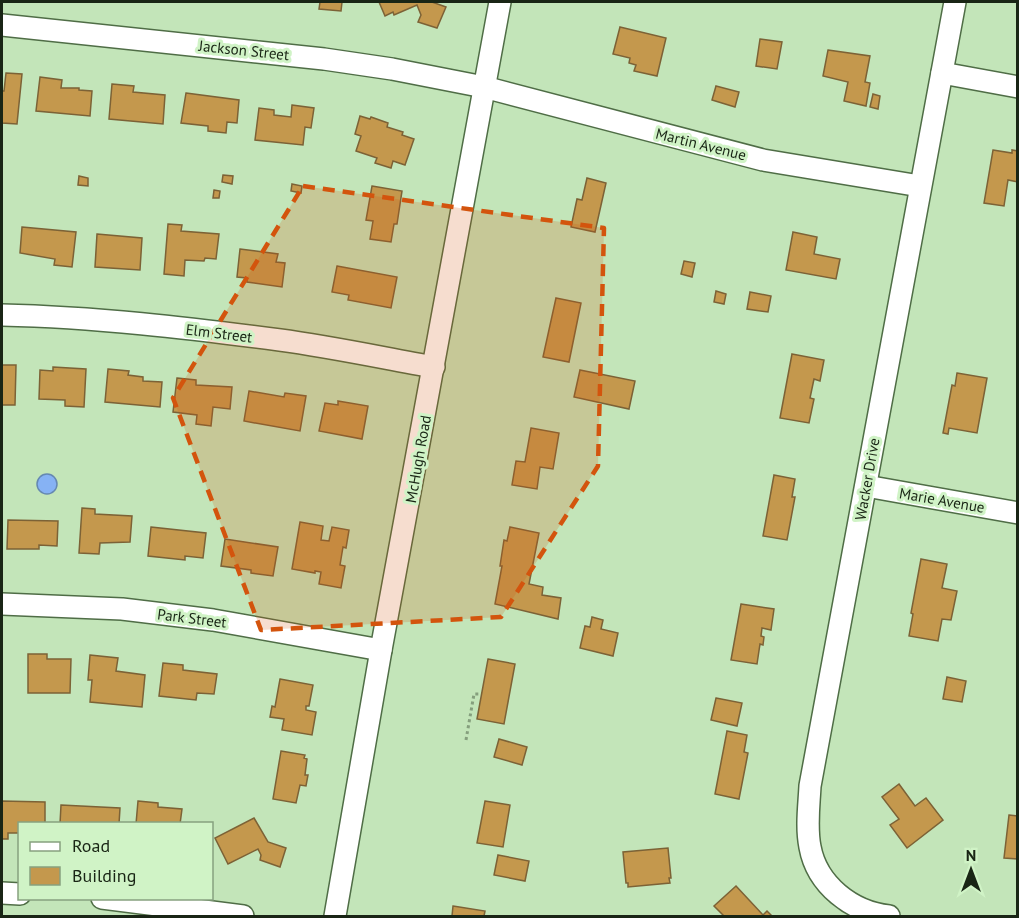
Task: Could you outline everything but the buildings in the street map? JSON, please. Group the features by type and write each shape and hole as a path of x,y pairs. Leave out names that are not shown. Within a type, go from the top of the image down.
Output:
{"street":[{"name":"McHugh Road","path":"335,916 381,650 500,2"},
{"name":"Wacker Drive","path":"889,916 853,906 834,890 819,873 810,848 807,824 810,786 955,2"},
{"name":"Jackson Street","path":"2,25 324,59 484,87"},
{"path":"942,73 1017,87"},
{"name":"Martin Avenue","path":"484,87 764,160 920,186"},
{"name":"Elm Street","path":"2,315 165,327 282,340 434,367"},
{"name":"Marie Avenue","path":"866,486 1017,513"},
{"name":"Park Street","path":"2,604 122,609 225,622 381,650"},
{"path":"2,893 18,894"},
{"path":"118,900 243,916"}],"path":[{"path":"466,740 474,694 481,694"}],"highlighted area":[{"path":"303,186 604,228 598,466 501,617 261,630 173,398"}],"water":[{"path":"47,474 54,477 57,484 54,491 47,494 40,491 37,484 40,477"}]}
